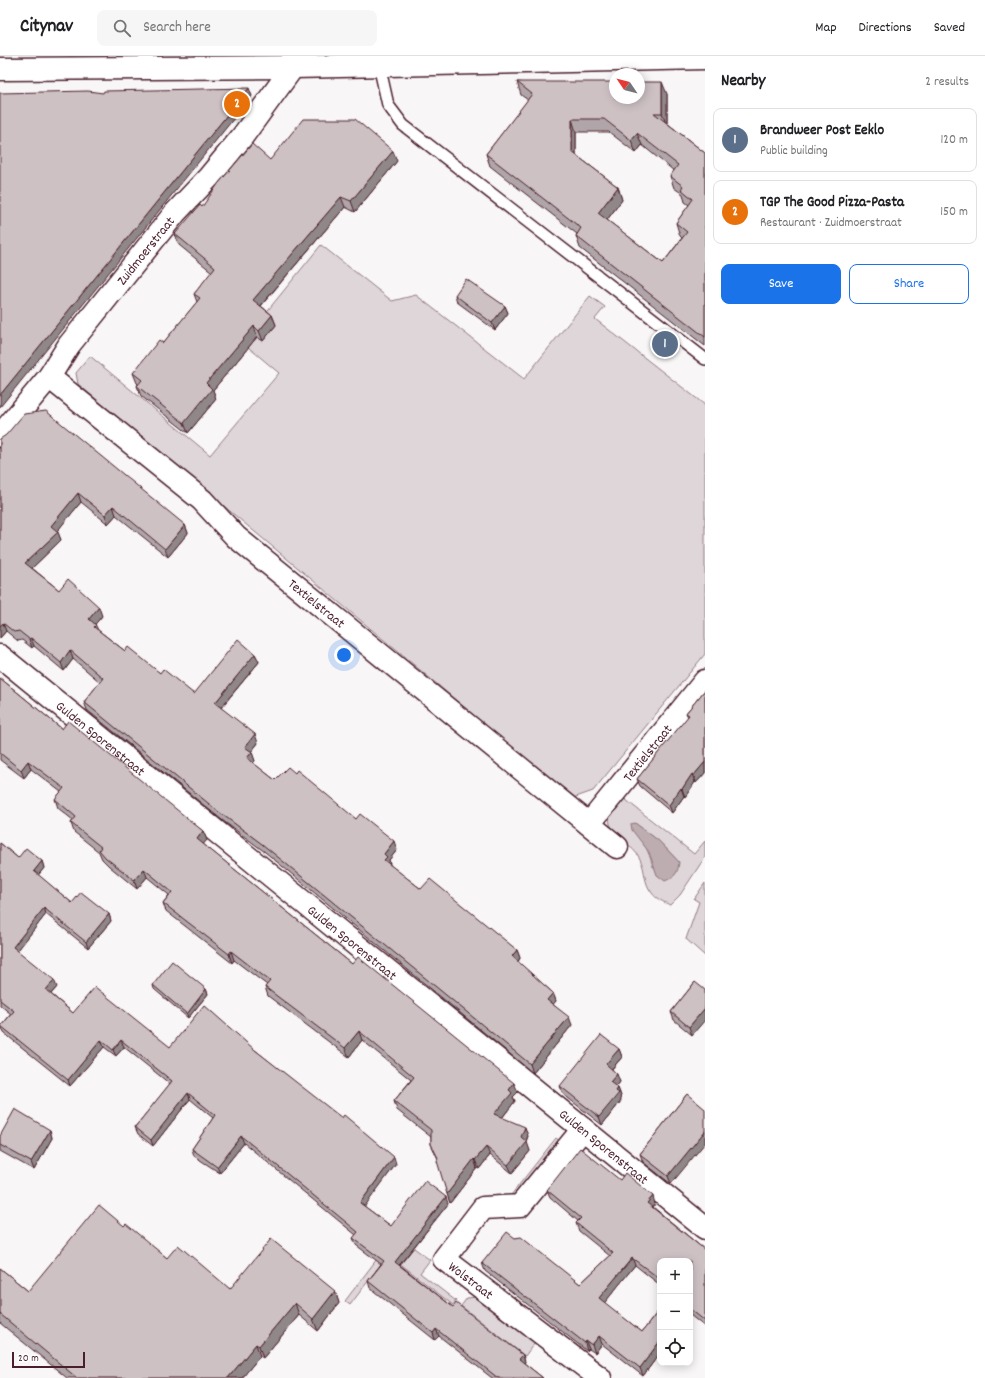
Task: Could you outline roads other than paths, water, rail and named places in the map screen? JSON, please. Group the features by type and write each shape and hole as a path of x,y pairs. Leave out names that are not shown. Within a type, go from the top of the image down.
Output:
{"street":[{"path":"0,69 293,61 379,65 705,58"},
{"name":"Zuidmoerstraat","path":"0,436 49,377 69,345 175,213 214,171 293,61"},
{"name":"Textielstraat","path":"49,377 202,500 236,537 616,847"},
{"name":"Gulden Sporenstraat","path":"0,656 705,1228"},
{"name":"Textielstraat","path":"589,824 705,681"},
{"name":"Wolstraat","path":"583,1129 520,1206 483,1208 444,1259 600,1378"}],"lane":[{"path":"379,65 388,105 403,125 705,359"}],"place":[{"name":"TGP The Good Pizza-Pasta","path":"237,104"},
{"name":"Brandweer Post Eeklo","path":"665,344"}]}
